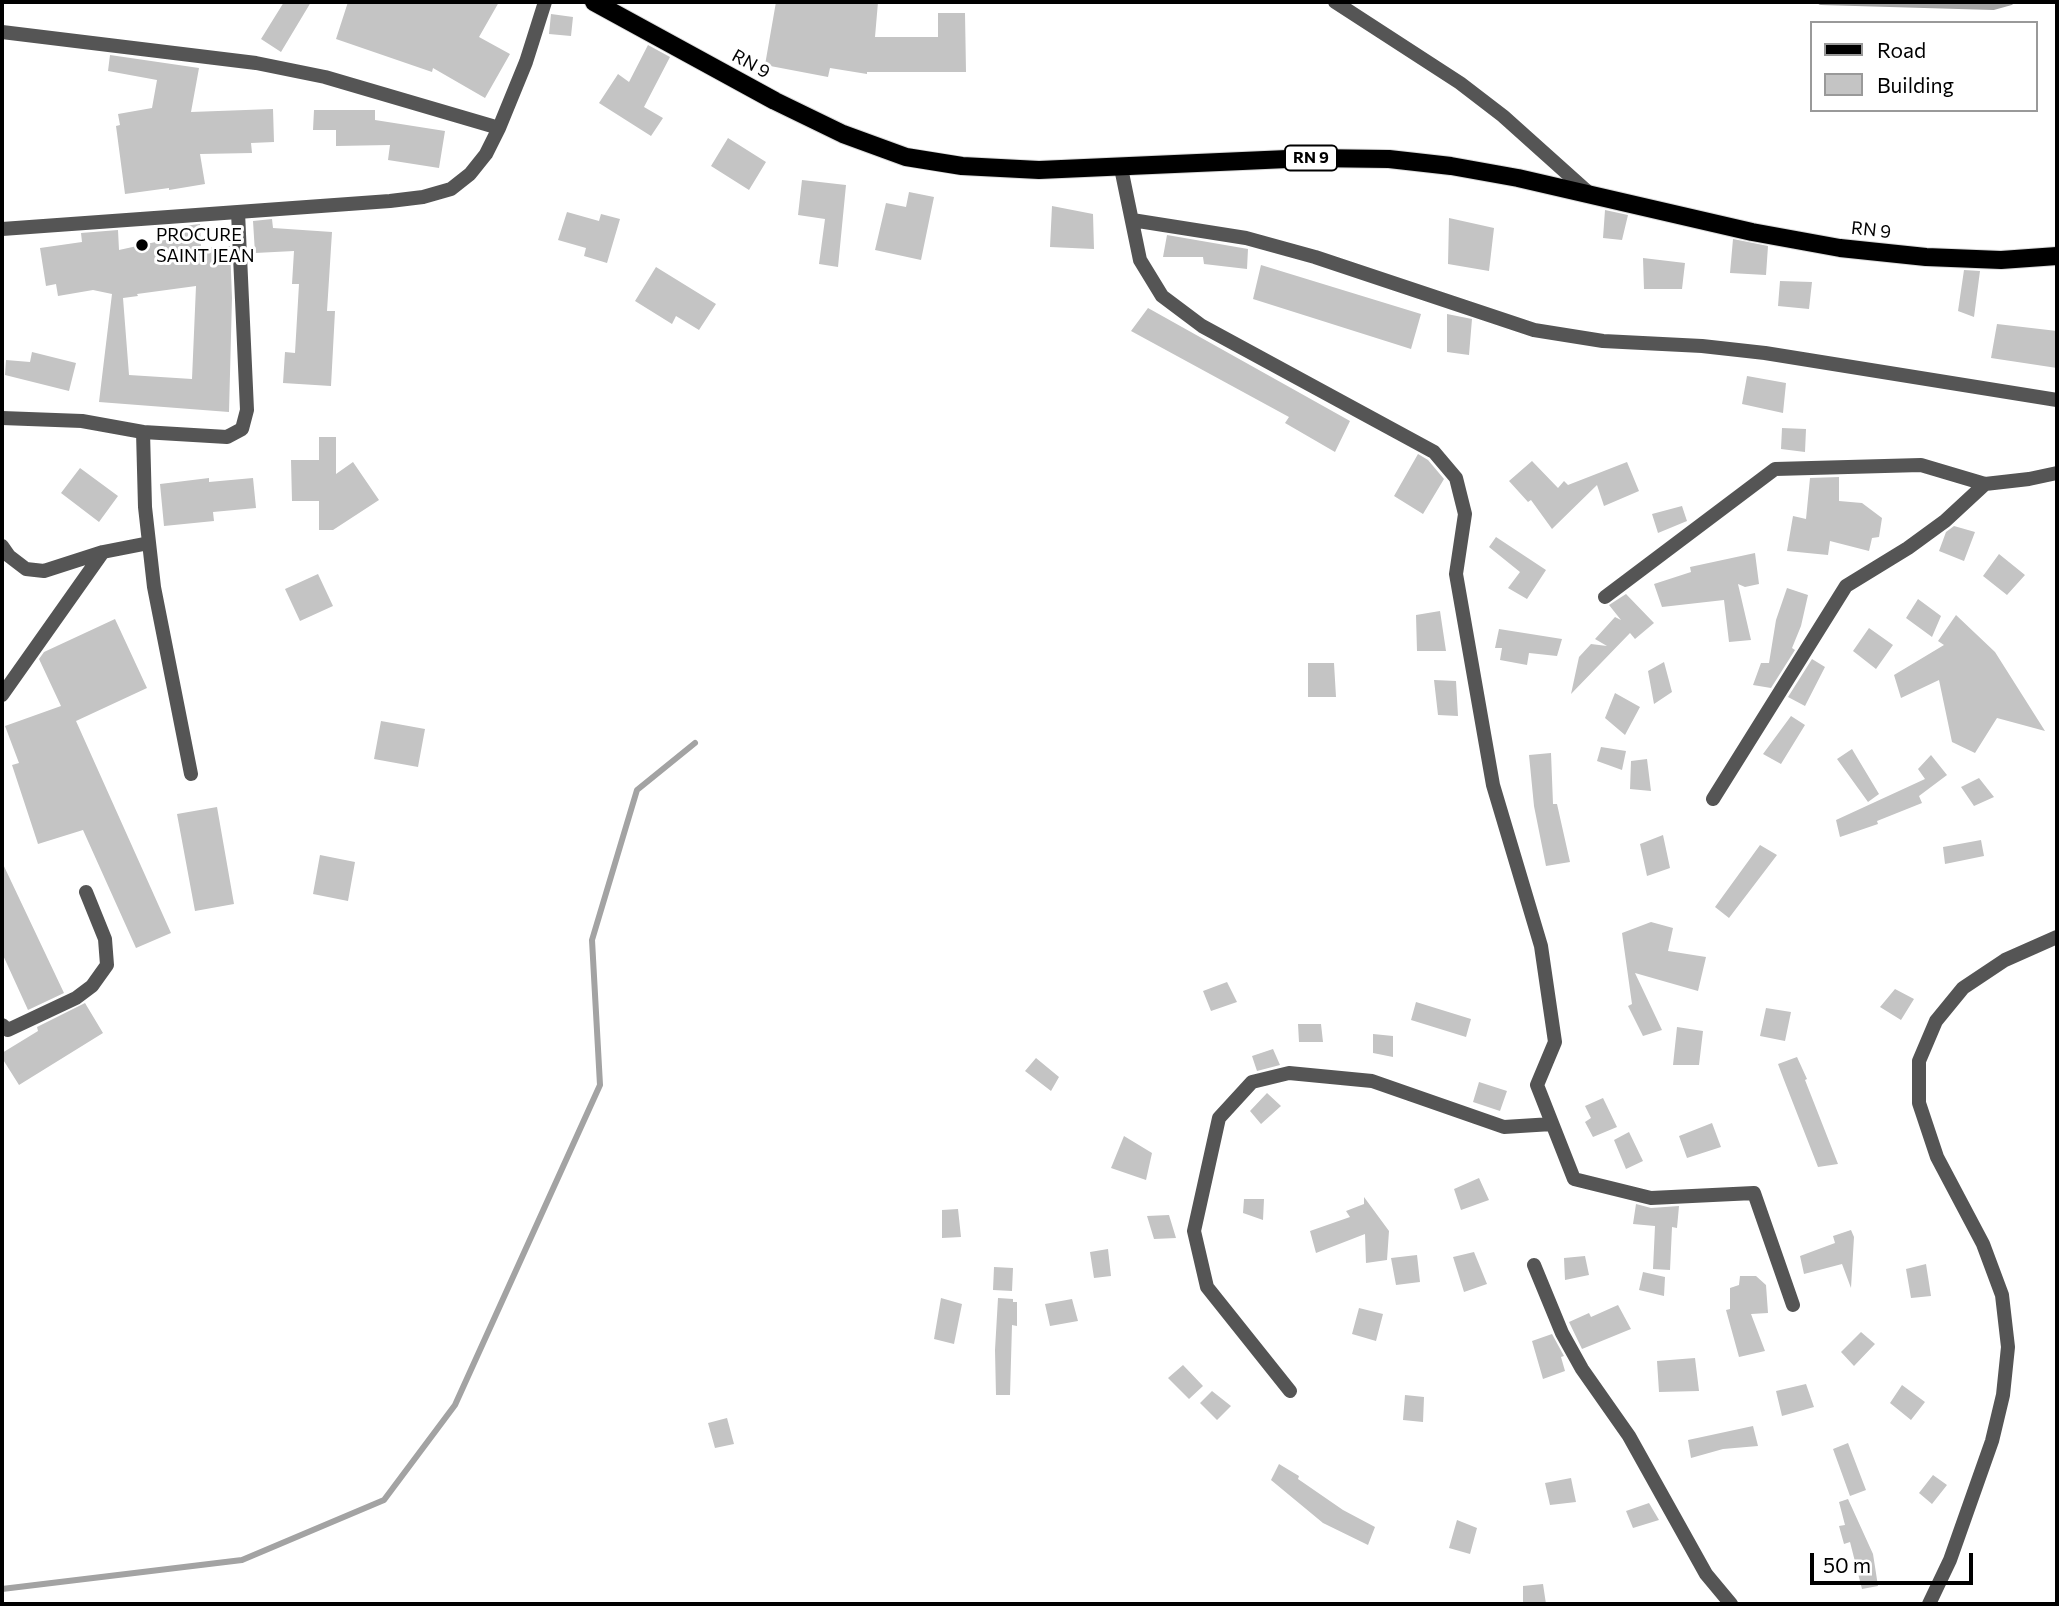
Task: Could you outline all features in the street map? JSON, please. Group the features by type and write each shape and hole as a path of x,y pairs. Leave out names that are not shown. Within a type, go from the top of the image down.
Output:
{"main road":[{"name":"RN 9","path":"594,2 775,101 843,134 906,157 962,166 1040,170 1310,158 1389,159 1451,166 1590,194 1752,232 1840,248 1926,257 2001,260 2057,256"}],"street":[{"path":"2,229 390,201 423,197 451,189 470,174 486,154 526,62 545,2"},
{"path":"1335,2 1482,99 1590,194"},
{"path":"2,32 256,63 325,77 499,128"},
{"path":"1121,168 1140,260 1162,296 1202,326 1434,452 1456,478 1465,513 1456,573 1493,785 1541,946 1555,1042 1537,1085 1574,1179 1651,1198 1754,1193 1793,1305"},
{"path":"2,418 82,421 142,432 227,437 242,429 247,410 238,212"},
{"path":"1132,220 1246,238 1315,257 1534,330 1603,341 1702,346 1765,353 2057,400"},
{"path":"142,432 149,543 164,641 191,774"},
{"path":"1605,597 1775,469 1921,465 1985,484 2057,473"},
{"path":"1713,799 1846,586 1908,548 1945,521 1985,484"},
{"path":"2,546 9,556 26,569 44,571 103,552 149,543"},
{"path":"2,695 103,552"},
{"path":"2,1025 8,1030 76,998 92,986 107,965 105,939 86,892"},
{"path":"1929,1604 1950,1560 1992,1441 2003,1395 2008,1348 2002,1295 1983,1244 1937,1157 1919,1103 1919,1061 1936,1021 1963,988 2005,960 2057,937"},
{"path":"1290,1391 1207,1287 1194,1231 1219,1118 1252,1082 1289,1073 1372,1081 1504,1127 1552,1124"},
{"path":"1534,1265 1562,1333 1582,1369 1629,1436 1706,1574 1731,1604"}],"building":[{"path":"284,2 311,2 281,52 261,39"},
{"path":"348,2 499,2 479,37 510,54 485,98 433,68 432,72 336,39"},
{"path":"776,2 878,2 875,37 938,37 938,13 965,13 966,72 867,74 830,68 828,77 765,65"},
{"path":"551,14 573,17 571,36 549,34"},
{"path":"648,45 670,57 644,107 663,118 651,136 599,103 618,74 629,82"},
{"path":"110,55 199,68 191,112 273,109 274,142 251,143 252,153 200,154 205,184 125,194 116,126 120,125 118,114 152,108 157,80 108,71"},
{"path":"314,110 375,110 375,120 445,131 439,168 388,160 390,145 336,146 336,130 313,130"},
{"path":"728,138 766,162 749,190 711,166"},
{"path":"802,180 846,185 838,267 819,264 825,219 798,215"},
{"path":"909,192 934,197 921,260 875,250 886,203 906,207"},
{"path":"1052,206 1093,214 1094,249 1050,247"},
{"path":"1605,210 1628,215 1622,240 1603,238"},
{"path":"567,212 599,221 601,214 620,219 607,263 584,256 586,248 558,240"},
{"path":"1449,218 1494,228 1489,271 1448,264"},
{"path":"272,219 273,228 332,232 327,311 335,311 331,386 283,383 285,352 295,353 299,284 292,284 294,251 255,253 253,221"},
{"path":"200,224 201,248 230,246 232,298 229,412 99,402 112,294 93,290 58,296 56,284 46,286 40,248 82,242 81,233 118,230 119,250 183,236 183,226","holes":["196,286 192,379 129,375 123,298"]},
{"path":"1167,235 1248,249 1247,269 1204,264 1203,257 1163,257"},
{"path":"1733,239 1768,246 1766,275 1730,273"},
{"path":"1643,258 1685,263 1682,289 1644,289"},
{"path":"1261,265 1421,314 1411,349 1253,299"},
{"path":"656,267 716,304 699,330 676,316 672,324 635,301"},
{"path":"1964,270 1980,271 1974,317 1958,311"},
{"path":"1780,281 1812,282 1809,309 1778,306"},
{"path":"1148,308 1350,421 1335,452 1285,423 1289,417 1131,331"},
{"path":"1447,314 1472,319 1469,355 1447,352"},
{"path":"1997,324 2057,331 2057,368 1991,358"},
{"path":"32,352 76,363 69,391 5,375 6,360 30,362"},
{"path":"1747,376 1786,383 1783,413 1742,404"},
{"path":"1782,428 1806,429 1805,452 1781,449"},
{"path":"319,437 336,437 336,474 353,462 379,500 333,530 319,530 319,501 292,501 291,460 319,460"},
{"path":"1418,454 1428,460 1444,479 1423,514 1394,496"},
{"path":"1532,461 1558,488 1564,481 1568,485 1627,462 1639,491 1604,506 1597,485 1552,529 1531,500 1528,502 1509,481"},
{"path":"80,468 118,496 99,522 61,493"},
{"path":"1839,477 1839,501 1862,503 1882,518 1879,537 1872,538 1869,551 1830,541 1828,555 1787,551 1793,516 1806,519 1810,478"},
{"path":"209,478 209,482 253,478 256,508 213,512 214,521 164,526 160,484"},
{"path":"1682,506 1687,521 1658,533 1652,514"},
{"path":"1954,526 1975,532 1964,561 1939,551 1946,532"},
{"path":"1496,537 1546,570 1527,599 1508,588 1520,572 1489,547"},
{"path":"1755,553 1759,584 1745,587 1738,584 1751,640 1729,642 1724,600 1662,607 1654,584 1691,572 1690,567"},
{"path":"1999,554 2025,575 2007,595 1983,576"},
{"path":"318,574 333,606 300,621 285,589"},
{"path":"1787,588 1808,595 1801,626 1792,648 1795,650 1771,688 1753,685 1761,663 1769,663 1776,620"},
{"path":"1626,594 1654,623 1635,639 1630,633 1571,694 1579,657 1591,644 1607,646 1595,639 1615,617 1621,620 1609,605"},
{"path":"1918,599 1941,616 1932,637 1906,618"},
{"path":"1440,611 1446,651 1417,651 1416,615"},
{"path":"1956,615 1995,652 2045,731 1997,718 1975,753 1952,742 1939,680 1901,698 1894,675 1944,645 1938,641"},
{"path":"115,619 147,688 76,721 171,933 136,948 83,830 38,844 12,765 19,763 5,726 61,706 39,659 44,652"},
{"path":"1869,628 1893,645 1876,669 1853,651"},
{"path":"1499,629 1562,639 1557,656 1529,653 1527,665 1500,660 1502,648 1495,648"},
{"path":"1812,659 1825,667 1805,706 1788,697"},
{"path":"1664,662 1672,692 1654,704 1648,671"},
{"path":"1308,663 1334,663 1336,697 1308,697"},
{"path":"1434,680 1456,681 1458,716 1438,715"},
{"path":"1615,693 1640,707 1625,735 1605,718"},
{"path":"1791,716 1805,725 1781,764 1763,754"},
{"path":"381,721 425,729 418,767 374,759"},
{"path":"1601,747 1626,751 1622,770 1597,761"},
{"path":"1852,749 1879,794 1868,802 1837,759"},
{"path":"1551,753 1553,804 1557,804 1570,862 1546,866 1534,806 1529,755"},
{"path":"1931,755 1947,775 1919,796 1922,803 1877,821 1878,824 1840,837 1836,820 1925,779 1918,769"},
{"path":"1647,759 1651,791 1630,789 1631,761"},
{"path":"1979,778 1994,797 1974,806 1961,787"},
{"path":"217,807 234,904 195,911 177,814"},
{"path":"1663,835 1670,868 1647,876 1640,844"},
{"path":"1981,840 1984,856 1945,864 1943,847"},
{"path":"1760,845 1777,855 1729,918 1715,907"},
{"path":"320,855 355,862 348,901 313,894"},
{"path":"2,862 64,993 28,1010 2,953"},
{"path":"1651,922 1673,928 1668,951 1706,957 1698,991 1635,973 1662,1030 1643,1036 1628,1006 1632,1004 1622,933"},
{"path":"1227,982 1237,1002 1211,1011 1203,991"},
{"path":"1895,989 1914,999 1901,1020 1880,1007"},
{"path":"1416,1002 1471,1019 1466,1037 1411,1020"},
{"path":"85,1003 103,1033 19,1085 2,1058 2,1053 38,1031 37,1027"},
{"path":"1766,1008 1791,1012 1785,1041 1760,1036"},
{"path":"1298,1024 1321,1024 1323,1042 1299,1042"},
{"path":"1677,1027 1703,1031 1699,1065 1673,1065"},
{"path":"1373,1034 1393,1036 1393,1057 1373,1053"},
{"path":"1273,1049 1280,1065 1257,1071 1252,1056"},
{"path":"1797,1057 1838,1164 1818,1167 1784,1080 1778,1064"},
{"path":"1036,1058 1059,1077 1051,1091 1025,1071"},
{"path":"1479,1082 1507,1091 1500,1111 1473,1102"},
{"path":"1267,1093 1281,1106 1261,1124 1250,1111"},
{"path":"1603,1098 1617,1127 1593,1137 1585,1122 1591,1118 1585,1106"},
{"path":"1712,1123 1721,1147 1687,1158 1679,1136"},
{"path":"1629,1132 1643,1161 1626,1169 1614,1140"},
{"path":"1124,1136 1152,1153 1146,1180 1111,1168"},
{"path":"1479,1178 1489,1200 1461,1210 1454,1189"},
{"path":"1364,1197 1389,1231 1387,1260 1366,1263 1365,1234 1316,1253 1310,1231 1350,1217 1346,1211 1364,1204"},
{"path":"1244,1199 1264,1199 1263,1220 1243,1213"},
{"path":"1636,1204 1651,1208 1679,1206 1677,1228 1672,1227 1670,1270 1653,1269 1655,1226 1633,1224"},
{"path":"958,1209 961,1237 942,1238 942,1210"},
{"path":"1169,1215 1176,1238 1154,1239 1147,1216"},
{"path":"1851,1230 1854,1237 1851,1288 1842,1264 1804,1274 1800,1256 1835,1243 1833,1236"},
{"path":"1108,1249 1111,1276 1094,1278 1090,1252"},
{"path":"1474,1252 1487,1284 1464,1292 1453,1257"},
{"path":"1417,1255 1420,1282 1396,1285 1391,1258"},
{"path":"1585,1256 1589,1275 1565,1280 1564,1258"},
{"path":"1926,1264 1931,1296 1911,1298 1906,1269"},
{"path":"994,1267 1013,1268 1012,1291 993,1290"},
{"path":"1643,1272 1665,1277 1664,1296 1639,1290"},
{"path":"1740,1276 1756,1276 1766,1285 1768,1313 1751,1314 1765,1351 1739,1357 1726,1310 1730,1309 1730,1288 1739,1285"},
{"path":"941,1298 962,1304 954,1344 934,1339"},
{"path":"998,1298 1013,1299 1013,1302 1017,1302 1017,1326 1012,1325 1010,1395 996,1395"},
{"path":"1072,1299 1078,1321 1050,1326 1045,1304"},
{"path":"1618,1305 1631,1329 1582,1349 1569,1322 1589,1313 1591,1317"},
{"path":"1359,1308 1383,1314 1376,1341 1352,1334"},
{"path":"1861,1332 1875,1344 1854,1366 1841,1352"},
{"path":"1552,1334 1564,1356 1561,1357 1565,1371 1543,1379 1532,1341"},
{"path":"1695,1358 1699,1391 1659,1392 1657,1361"},
{"path":"1183,1365 1203,1386 1189,1399 1168,1378"},
{"path":"1806,1384 1814,1407 1782,1416 1776,1391"},
{"path":"1902,1385 1925,1402 1911,1420 1890,1403"},
{"path":"1212,1391 1231,1406 1217,1420 1200,1403"},
{"path":"1405,1395 1424,1397 1423,1422 1403,1420"},
{"path":"727,1418 734,1444 715,1448 708,1423"},
{"path":"1753,1426 1758,1446 1723,1449 1691,1458 1688,1440"},
{"path":"1848,1443 1866,1490 1850,1496 1833,1449"},
{"path":"1279,1464 1343,1510 1375,1527 1368,1545 1323,1523 1271,1480"},
{"path":"1933,1475 1947,1485 1932,1504 1919,1493"},
{"path":"1571,1478 1576,1502 1550,1505 1545,1483"},
{"path":"1848,1499 1873,1554 1878,1586 1862,1589 1850,1542 1844,1544 1839,1526 1845,1525 1839,1502"},
{"path":"1649,1503 1659,1520 1633,1528 1626,1511"},
{"path":"1457,1520 1477,1528 1470,1554 1449,1548"},
{"path":"1543,1584 1546,1604 1523,1604 1523,1586"}],"waterway":[{"path":"1821,2 1993,7 2011,2"},
{"path":"2,1589 242,1560 384,1500 455,1405 600,1085 592,940 637,790 695,743"}],"place":[{"name":"PROCURE SAINT JEAN","path":"142,245"}]}
